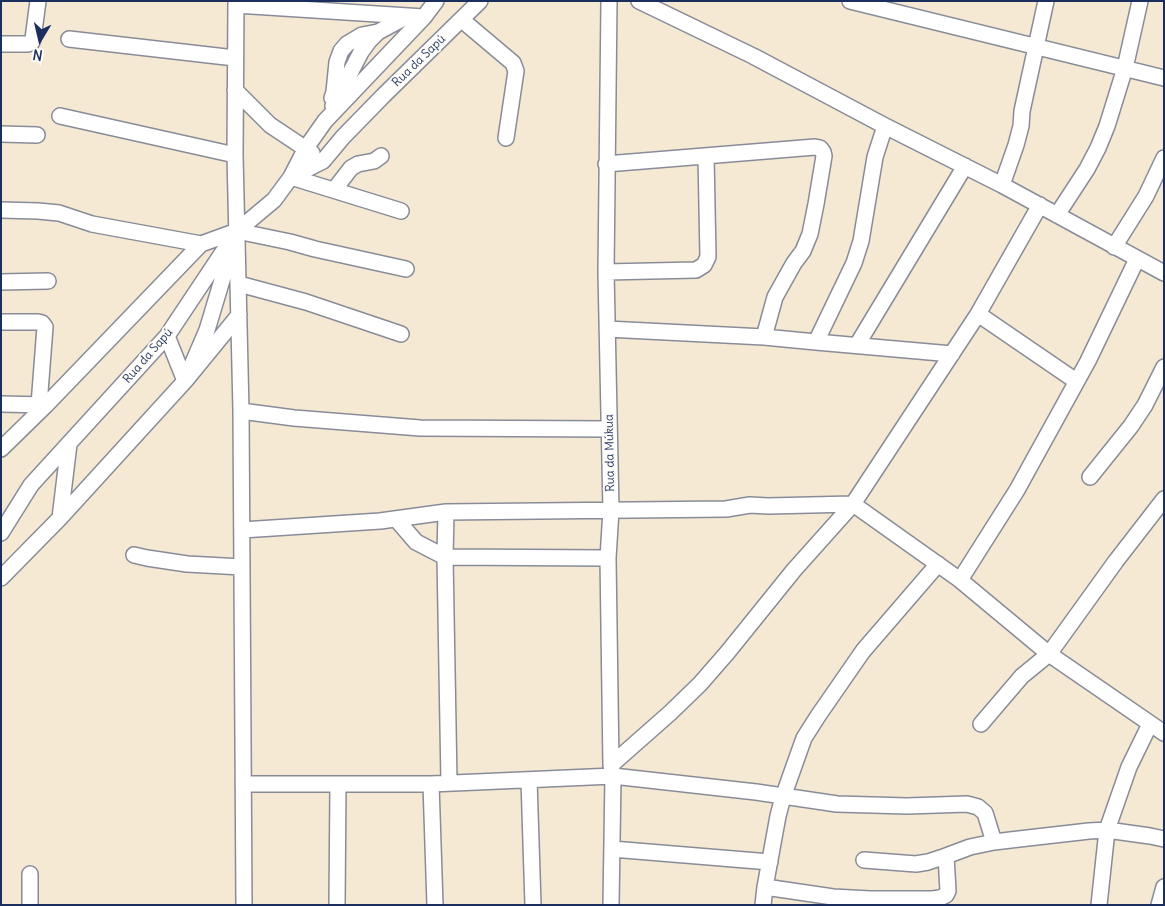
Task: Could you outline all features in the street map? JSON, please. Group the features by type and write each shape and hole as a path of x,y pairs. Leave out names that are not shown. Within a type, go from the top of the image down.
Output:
{"street":[{"path":"1,44 28,44 32,42 34,39 38,1"},
{"name":"Rua da Sapú","path":"1,534 31,485 167,336 237,231 274,200 291,177 306,148 325,121 424,18 436,1"},
{"name":"Rua da Sapú","path":"291,177 324,161 343,137 480,1"},
{"name":"Rua da Múkua","path":"609,1 606,272 611,510 608,558 612,770 611,905"},
{"path":"639,1 753,56 1002,185 1164,273"},
{"path":"850,1 1164,78"},
{"path":"1002,185 1021,126 1022,111 1046,1"},
{"path":"1057,216 1087,169 1107,126 1125,68 1140,1"},
{"path":"244,905 240,315 235,155 236,3 424,18"},
{"path":"325,121 361,52 369,41 378,32 406,16"},
{"path":"462,20 513,63 516,71 506,138"},
{"path":"69,39 235,58"},
{"path":"235,90 270,125 324,161"},
{"path":"60,116 235,155"},
{"path":"816,342 854,264 861,241 875,157 885,126"},
{"path":"1,134 37,135"},
{"path":"606,164 820,148 824,156 810,234 803,252 794,263 775,297 764,337"},
{"path":"334,190 352,168 358,164 374,161 381,156"},
{"path":"606,272 696,270 704,265 708,257 706,156"},
{"path":"1114,247 1146,196 1164,158"},
{"path":"857,345 965,166"},
{"path":"291,177 401,211"},
{"path":"612,770 700,684 794,570 853,504 978,314 1040,205"},
{"path":"1,210 38,211 59,214 92,224 201,244"},
{"path":"185,381 207,330 237,231"},
{"path":"1,450 42,405 201,244 237,231 406,269"},
{"path":"960,580 1017,490 1088,361 1137,259"},
{"path":"1,282 48,280"},
{"path":"239,284 306,302 401,334"},
{"path":"978,314 1076,380"},
{"path":"1,578 60,518 185,381 240,315"},
{"path":"1,322 38,322 42,323 45,327 42,405"},
{"path":"607,329 764,337 952,354"},
{"path":"167,336 185,381"},
{"path":"1090,477 1145,406 1164,366"},
{"path":"1,404 42,405"},
{"path":"241,411 294,418 420,428 609,429"},
{"path":"60,518 68,444"},
{"path":"981,724 1022,676 1049,654 1116,560 1164,499"},
{"path":"242,530 397,520 446,512 726,509 750,505 853,504 960,580 1049,654 1164,734"},
{"path":"446,512 445,558 449,782"},
{"path":"397,520 416,542 445,558 608,558"},
{"path":"134,554 147,558 187,564 242,568"},
{"path":"763,905 778,816 783,796 804,738 863,650 938,564"},
{"path":"1099,905 1107,830 1129,767 1150,724"},
{"path":"243,784 431,784 529,780 612,770 837,804 907,806 967,804 978,807 985,813 994,842"},
{"path":"529,780 533,905"},
{"path":"337,905 338,784"},
{"path":"431,784 435,905"},
{"path":"864,860 916,864 928,862 970,847 994,842 1089,831 1107,830 1164,839"},
{"path":"612,849 770,862"},
{"path":"765,887 833,897 870,899 940,898 946,895 948,891 946,856"},
{"path":"30,874 30,905"},
{"path":"1159,905 1164,887"}]}
